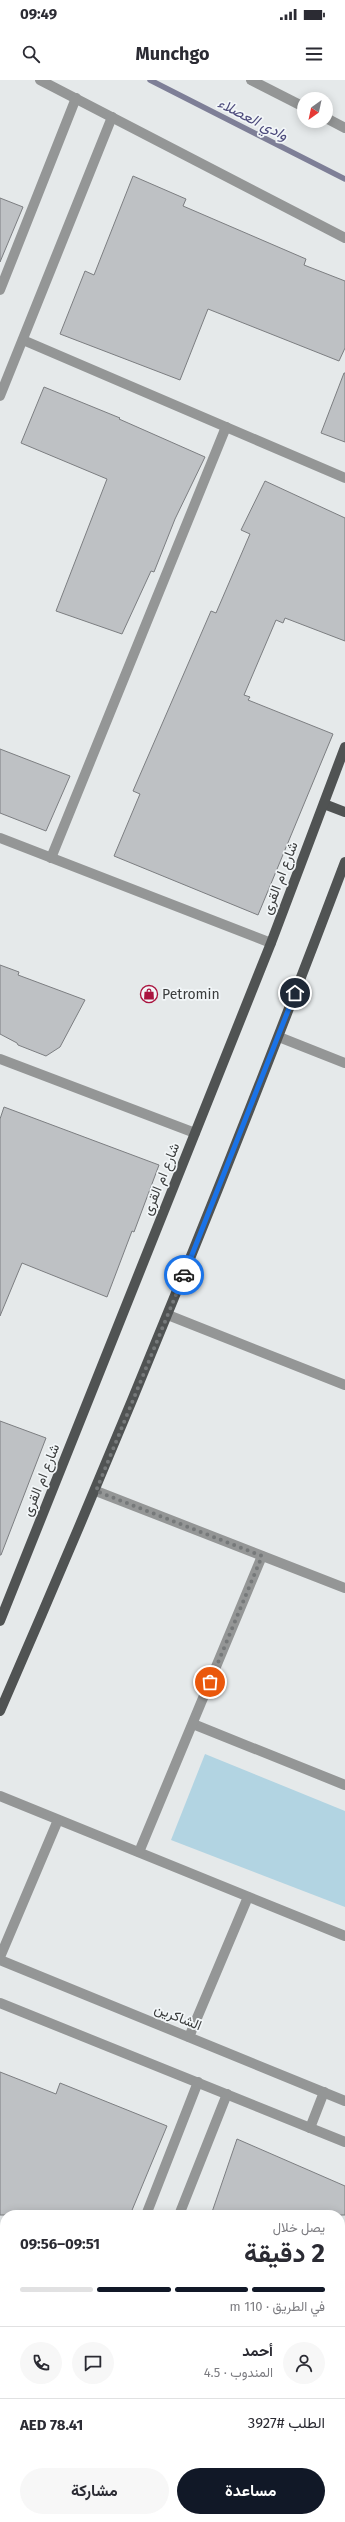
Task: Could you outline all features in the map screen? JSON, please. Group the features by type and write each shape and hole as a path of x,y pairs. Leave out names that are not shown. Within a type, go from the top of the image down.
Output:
{"main road":[{"name":"شارع ام القرى","path":"0,1621 271,944 345,747"},
{"path":"324,804 345,812"},
{"path":"0,1711 96,1491 168,1316 279,1037 345,862"}],"street":[{"path":"40,80 345,238"},
{"path":"251,80 297,103"},
{"path":"0,290 76,98"},
{"path":"0,396 112,117"},
{"path":"333,122 345,128"},
{"path":"23,340 345,478"},
{"path":"51,858 226,427"},
{"path":"0,838 271,944"},
{"path":"279,1037 345,1063"},
{"path":"0,1059 195,1133"},
{"path":"168,1316 345,1385"},
{"path":"96,1491 345,1588"},
{"path":"139,1852 194,1724 262,1556"},
{"path":"194,1724 345,1785"},
{"path":"0,1796 345,1936"},
{"path":"0,1959 58,1820"},
{"path":"190,2037 248,1897"},
{"name":"الشاكرين","path":"0,1959 345,2100"},
{"path":"0,2004 345,2142"},
{"path":"148,2210 198,2082"},
{"path":"310,2128 324,2092"},
{"path":"181,2210 227,2094"}],"shaded area":[{"path":"205,1754 345,1811 345,1907 171,1840"}],"building":[{"path":"133,176 186,199 183,206 306,259 304,265 345,281 345,348 339,361 208,309 180,380 60,334 85,271 94,275"},
{"path":"0,198 23,207 0,262"},
{"path":"345,373 345,442 321,433"},
{"path":"44,387 120,418 119,419 205,457 175,519 154,572 151,571 122,634 56,611 107,479 21,443"},
{"path":"265,481 345,518 345,641 285,618 283,623 276,620 244,695 250,697 248,700 333,734 258,915 114,856 140,794 133,791 211,611 216,613 250,534 241,530"},
{"path":"0,749 70,776 46,831 0,813"},
{"path":"0,965 19,972 18,975 85,1000 60,1047 46,1056 18,1045 0,1034"},
{"path":"4,1107 159,1165 134,1232 132,1231 107,1297 22,1263 0,1316 0,1119"},
{"path":"0,1421 46,1438 1,1555 0,1555"},
{"path":"0,2072 56,2094 60,2083 167,2126 132,2210 0,2210"},
{"path":"237,2139 345,2186 345,2210 213,2210"}],"waterway":[{"name":"وادي العصلاء","path":"150,80 345,179"}],"way so far":[{"path":"184,1275 96,1491 262,1556 210,1682"}],"place":[{"name":"Petromin","path":"149,994"}],"route":[{"path":"184,1275 279,1037 295,993"}]}
